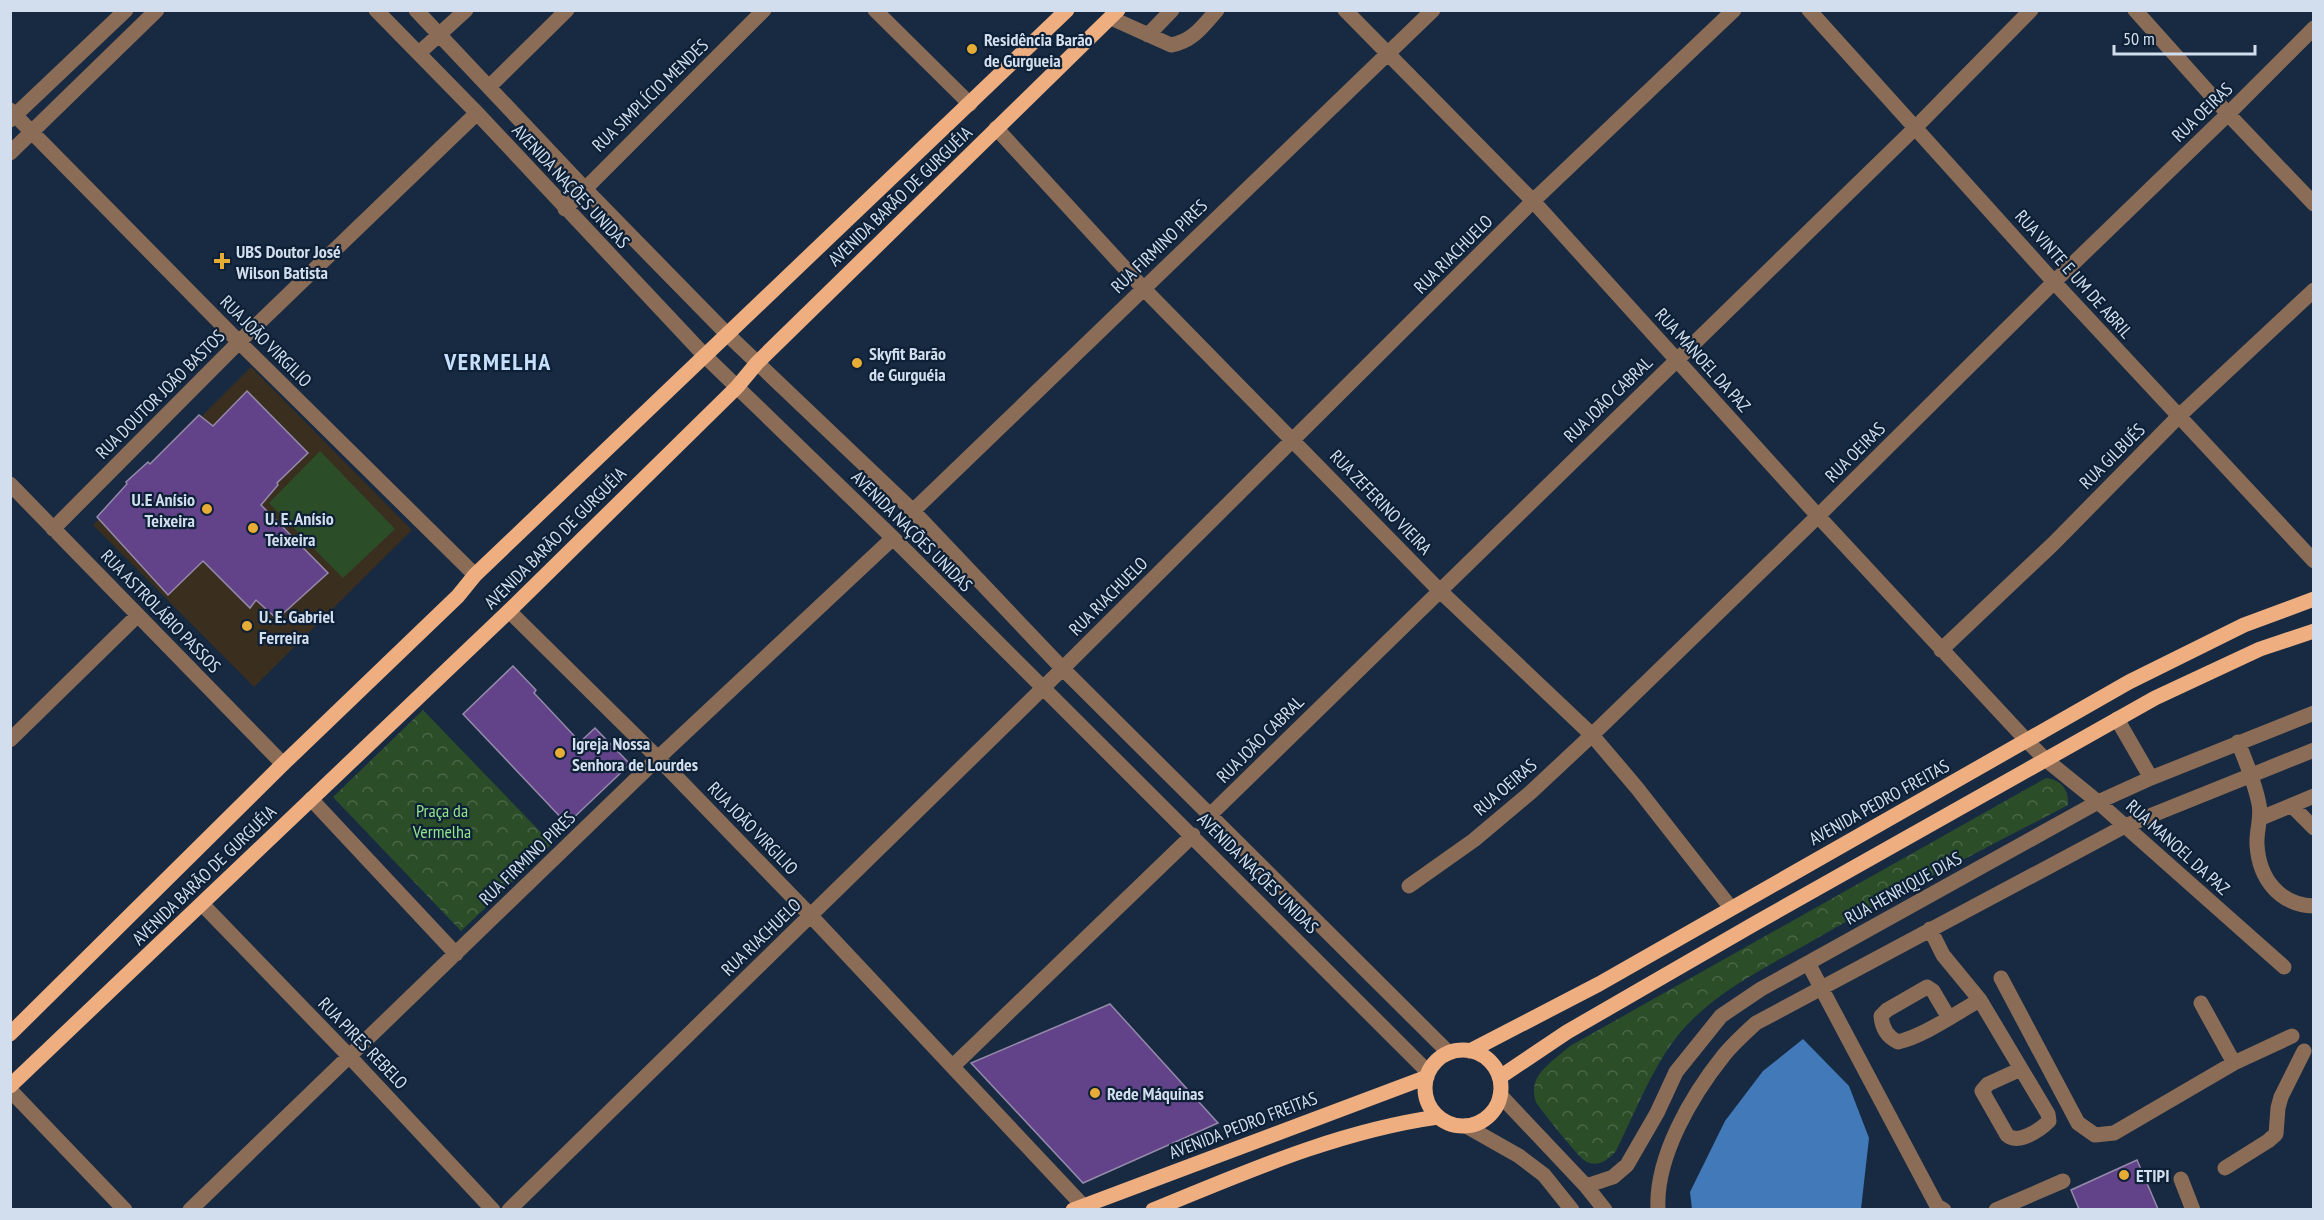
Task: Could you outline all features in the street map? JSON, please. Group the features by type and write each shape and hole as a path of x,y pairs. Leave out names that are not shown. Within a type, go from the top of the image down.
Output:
{"main road":[{"name":"AVENIDA BARÃO DE GURGUÉIA","path":"10,1034 458,596 475,575 1067,10"},
{"name":"AVENIDA BARÃO DE GURGUÉIA","path":"10,1088 509,611 737,387 757,363 1115,14"},
{"name":"AVENIDA PEDRO FREITAS","path":"1470,1051 1599,984 2129,682 2244,625 2313,599"},
{"path":"1500,1077 1599,1013 2155,698 2260,649 2313,631"},
{"path":"1470,1051 1487,1059 1500,1077 1500,1095 1496,1107 1488,1117 1478,1123 1456,1126 1438,1117 1426,1098 1428,1074 1433,1064 1449,1053 1470,1051"},
{"name":"AVENIDA PEDRO FREITAS","path":"1081,1208 1428,1074"},
{"path":"1153,1209 1304,1149 1353,1134 1438,1117"}],"street":[{"path":"12,115 126,10"},
{"path":"10,153 157,10"},
{"name":"AVENIDA NAÇÕES UNIDAS","path":"376,10 477,113 706,357 893,538 1042,689 1193,836 1428,1074"},
{"name":"AVENIDA NAÇÕES UNIDAS","path":"416,10 584,188 728,334 913,512 1062,668 1449,1053"},
{"path":"419,53 466,10"},
{"path":"489,87 567,10"},
{"name":"RUA SIMPLÍCIO MENDES","path":"565,209 764,10"},
{"path":"875,10 970,104"},
{"path":"1148,35 1172,10"},
{"path":"1115,14 1148,35 1171,45 1194,37 1217,10"},
{"name":"RUA MANOEL DA PAZ","path":"1345,10 1533,201 1818,516 2027,741 2284,967"},
{"name":"RUA FIRMINO PIRES","path":"913,512 1433,10"},
{"name":"RUA RIACHUELO","path":"509,1209 1042,689 1533,201 1734,10"},
{"name":"RUA VINTE E UM DE ABRIL","path":"1809,10 1914,129 2313,561"},
{"name":"RUA JOÃO CABRAL","path":"1211,814 1914,129 2031,10"},
{"path":"2135,10 2313,204"},
{"name":"RUA OEIRAS","path":"1409,886 1474,840 1531,792 1592,735 2228,114 2313,28"},
{"name":"RUA DOUTOR JOÃO BASTOS","path":"53,528 239,342 477,113"},
{"name":"RUA JOÃO VIRGILIO","path":"12,115 32,132 239,342 475,575"},
{"name":"RUA ZEFERINO VIEIRA","path":"996,128 1143,288 1439,590 1592,735 1638,788 1731,908"},
{"name":"RUA GILBUÉS","path":"1941,650 2054,543 2179,416 2313,290"},
{"name":"RUA ASTROLÁBIO PASSOS","path":"10,484 283,765"},
{"name":"RUA FIRMINO PIRES","path":"190,1209 658,758 893,538"},
{"name":"RUA JOÃO VIRGILIO","path":"509,611 658,758 811,916 953,1066 1081,1208"},
{"path":"10,740 138,615"},
{"name":"RUA HENRIQUE DIAS","path":"1586,1186 1613,1177 1627,1165 1677,1072 1721,1016 1761,989 2098,802 2151,778 2313,713"},
{"path":"2117,719 2151,778"},
{"path":"2238,742 2259,802 2261,818 2256,843 2261,870 2276,893 2300,906 2313,906"},
{"path":"1658,1209 1666,1155 1694,1098 1724,1055 1756,1023 2125,826 2313,750"},
{"path":"2261,818 2313,796"},
{"path":"311,799 456,954"},
{"path":"2292,806 2313,828"},
{"path":"953,1066 1193,836"},
{"name":"RUA PIRES REBELO","path":"203,905 493,1209"},
{"path":"1930,929 1943,955 1980,1000 2048,1114 2049,1121 2043,1126 2018,1139 2012,1139 2007,1135 1982,1091 1988,1084 2021,1069"},
{"path":"1808,963 1937,1206 1944,1209"},
{"path":"2001,978 2078,1123 2095,1135 2114,1133 2234,1063 2292,1036"},
{"path":"1948,1018 1980,1000"},
{"path":"2201,1003 2234,1063"},
{"path":"2226,1168 2268,1142 2276,1134 2278,1108 2304,1051"},
{"path":"10,1088 125,1209"},
{"path":"1500,1095 1605,1209"},
{"path":"1466,1126 1519,1156 1544,1175 1572,1209"},
{"path":"2181,1179 2193,1209"},
{"path":"1996,1209 2063,1181"}],"shaded area":[{"name":"U. E. Anísio Teixeira","path":"251,367 412,530 254,687 93,525"}],"green space":[{"path":"320,451 395,529 343,578 269,503"},
{"name":"Praça da Vermelha","path":"423,710 552,844 461,931 333,797"},
{"path":"2046,778 2060,783 2066,790 2068,805 1776,961 1729,990 1700,1012 1676,1038 1656,1068 1616,1151 1606,1160 1593,1164 1584,1160 1536,1102 1534,1088 1537,1078 1545,1067 1570,1046"}],"water":[{"path":"1803,1039 1849,1086 1869,1138 1861,1209 1692,1209 1690,1192 1725,1121 1763,1071"}],"building":[{"name":"U.E Anísio Teixeira","path":"247,391 308,453 277,483 278,485 261,505 328,573 277,619 256,600 250,608 203,561 168,595 97,517 127,484 126,482 148,462 150,464 199,415 213,426"},
{"name":"Igreja Nossa Senhora de Lourdes","path":"513,666 536,690 534,693 580,742 595,728 630,764 567,824 463,714"},
{"name":"Rede Máquinas","path":"1110,1004 1218,1123 1083,1183 971,1063"},
{"name":"ETIPI","path":"2137,1160 2158,1209 2079,1209 2071,1190"}],"place":[{"name":"Residência Barão de Gurgueia","path":"972,49"},
{"name":"UBS Doutor José Wilson Batista","path":"222,261"},
{"name":"Skyfit Barão de Gurguéia","path":"857,363"},
{"name":"U.E Anísio Teixeira","path":"207,509"},
{"name":"U. E. Anísio Teixeira","path":"253,528"},
{"name":"U. E. Gabriel Ferreira","path":"247,626"},
{"name":"Igreja Nossa Senhora de Lourdes","path":"560,753"},
{"name":"Rede Máquinas","path":"1095,1093"},
{"name":"ETIPI","path":"2124,1175"}],"district":[{"name":"VERMELHA","path":"498,361"}]}
